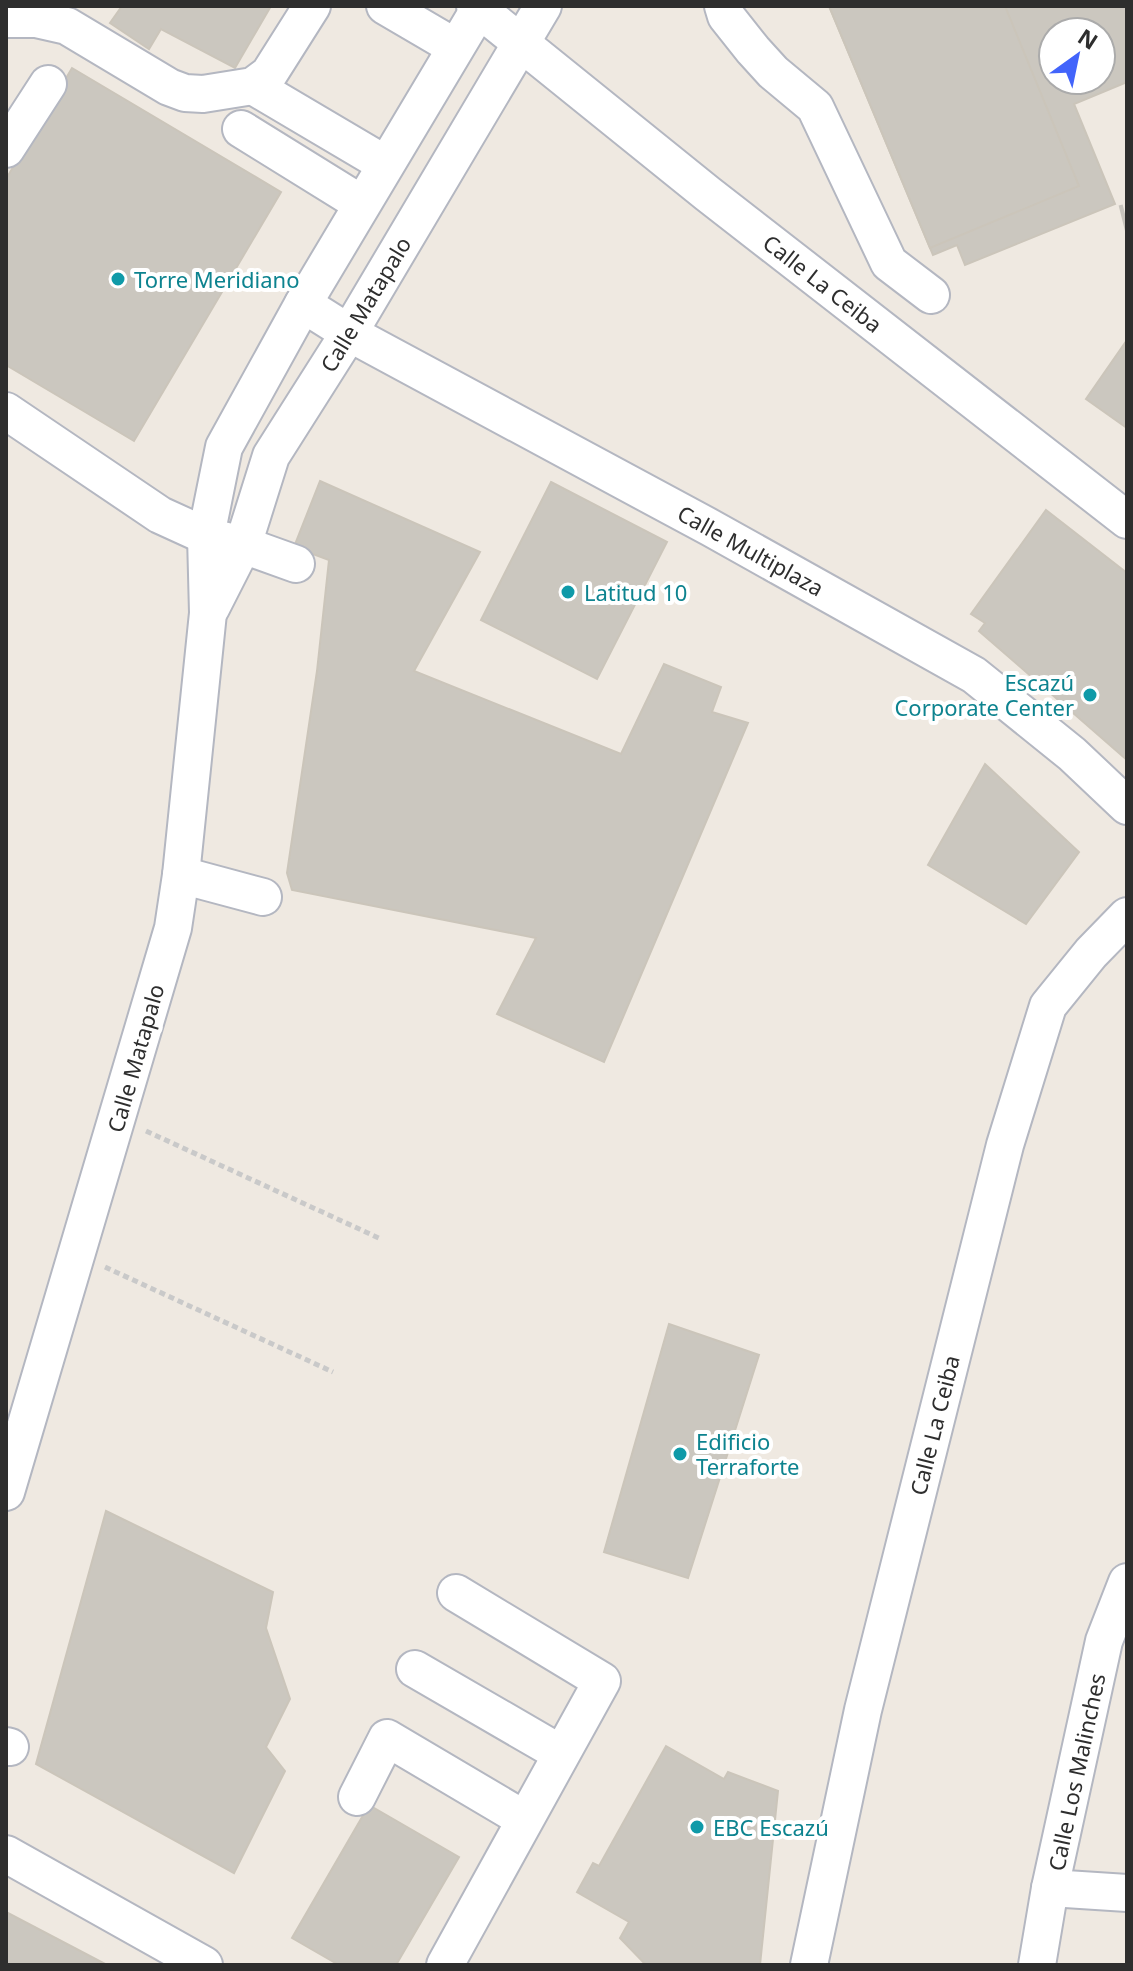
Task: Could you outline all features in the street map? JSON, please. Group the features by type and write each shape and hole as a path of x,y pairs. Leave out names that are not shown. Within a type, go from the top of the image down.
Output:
{"street":[{"path":"6,19 36,19 67,26 169,87 185,93 203,94 253,86 269,74 312,6"},
{"path":"385,6 455,47"},
{"name":"Calle Matapalo","path":"208,613 243,545 271,456 349,333 543,6"},
{"path":"723,6 726,16 773,72 815,107 889,263 931,295"},
{"path":"478,7 520,44"},
{"name":"Calle Matapalo","path":"6,1492 173,928 208,613 206,536 224,447 303,304 478,7"},
{"name":"Calle La Ceiba","path":"520,44 1127,520"},
{"path":"6,149 48,84"},
{"path":"253,86 385,164"},
{"path":"241,129 362,204"},
{"name":"Calle Multiplaza","path":"303,304 349,333 737,542 974,675 1072,754 1127,806"},
{"path":"6,411 160,515 206,536 296,564"},
{"path":"181,875 263,897"},
{"name":"Calle La Ceiba","path":"809,1965 863,1710 1005,1145 1048,1006 1091,953 1127,916"},
{"name":"Calle Los Malinches","path":"1037,1965 1050,1888 1104,1641 1127,1582"},
{"path":"445,1965 602,1681 456,1593"},
{"path":"415,1669 560,1753"},
{"path":"357,1797 387,1738 524,1819"},
{"path":"6,1854 204,1965"},
{"path":"1050,1888 1127,1893"}],"path":[{"path":"118,1118 381,1239"},
{"path":"78,1254 333,1372"}],"building":[{"path":"122,6 271,6 235,68 161,29 149,49 110,23"},
{"path":"829,6 1127,6 1127,82 1117,86 1117,16 1037,16 1037,96 1093,96 1074,104 1115,204 965,265 957,245 933,255"},
{"path":"829,6 1005,6 1037,84 1037,96 1042,96 1079,186 930,248"},
{"name":"Torre Meridiano","path":"72,68 281,192 134,441 6,365 6,179"},
{"path":"1127,340 1127,428 1086,399"},
{"path":"320,481 480,552 414,671 621,754 664,664 721,687 712,712 748,723 604,1062 497,1014 536,938 292,890 287,873 317,671 329,560 294,547"},
{"name":"Latitud 10","path":"551,482 667,542 597,679 481,620"},
{"name":"Escazú Corporate Center","path":"1046,510 1127,573 1127,760 979,631 985,623 971,614"},
{"path":"985,764 1079,852 1026,924 928,865"},
{"name":"Edificio Terraforte","path":"669,1324 759,1355 688,1578 604,1552"},
{"path":"106,1511 273,1592 266,1628 290,1699 266,1747 285,1771 234,1873 36,1764"},
{"name":"EBC Escazú","path":"666,1746 724,1779 728,1772 778,1791 760,1965 646,1965 620,1938 629,1922 577,1892 593,1863 599,1866"},
{"path":"369,1805 459,1857 396,1965 339,1965 292,1938"},
{"path":"6,1912 107,1965 6,1965"}],"tunnel":[{"path":"1123,223 1127,222"}],"place":[{"name":"Torre Meridiano","path":"118,279"},
{"name":"Latitud 10","path":"568,592"},
{"name":"Escazú Corporate Center","path":"1090,695"},
{"name":"Edificio Terraforte","path":"680,1454"},
{"name":"EBC Escazú","path":"697,1827"}]}
